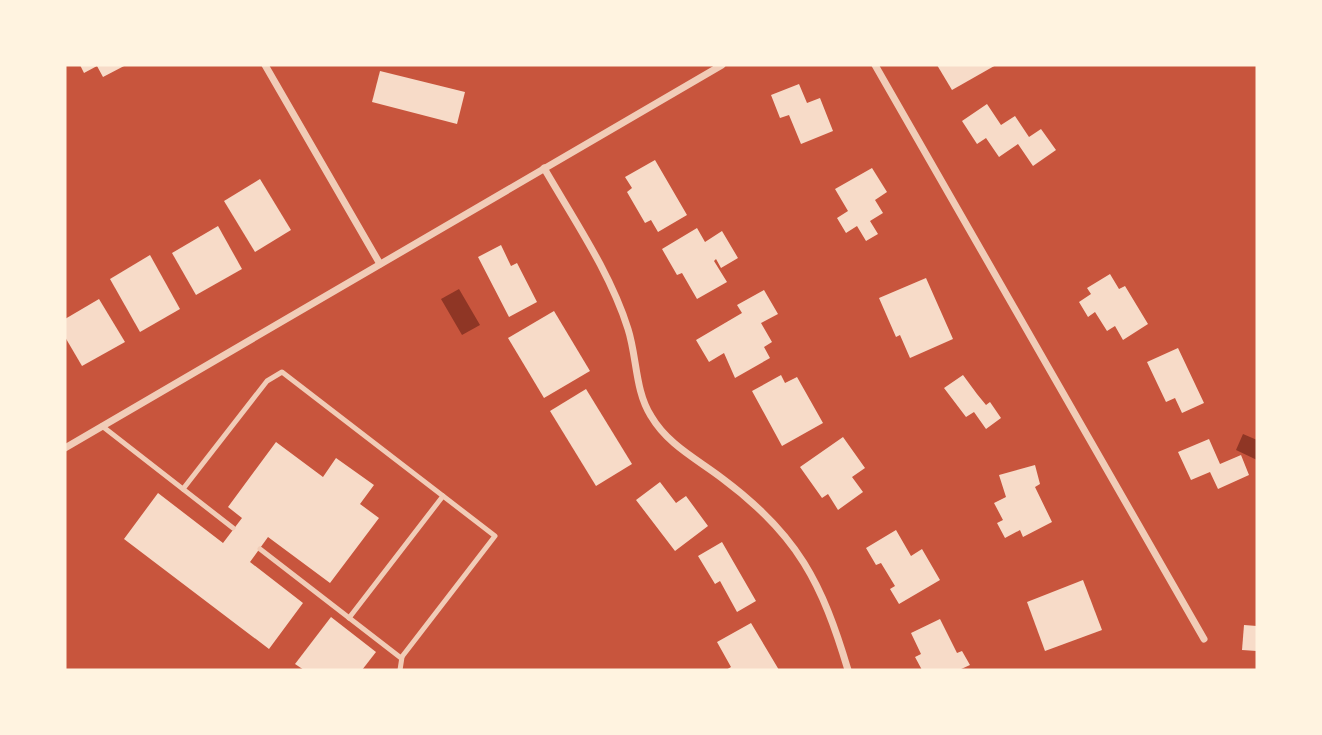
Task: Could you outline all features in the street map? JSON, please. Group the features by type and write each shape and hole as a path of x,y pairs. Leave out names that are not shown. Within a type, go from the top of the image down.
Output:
{"street":[{"path":"265,65 380,264"},
{"path":"65,448 722,65"},
{"path":"874,65 1204,639"},
{"path":"544,168 604,271 628,329 650,415 666,437 748,499 796,548 818,582 848,670"}],"lane":[{"path":"183,489 267,381 282,372 495,536 402,657 400,670"},
{"path":"102,426 233,528"},
{"path":"349,618 443,496"},
{"path":"261,549 402,657"}],"shaded area":[{"path":"459,289 480,325 462,335 441,299"},
{"path":"1243,434 1257,440 1257,460 1236,450"}],"building":[{"path":"80,65 126,65 103,77 97,66 84,73"},
{"path":"937,65 996,65 952,90"},
{"path":"380,71 465,92 457,124 372,102"},
{"path":"799,84 807,103 820,98 833,131 801,144 789,115 780,118 771,95"},
{"path":"987,104 1001,125 1015,116 1029,137 1041,129 1056,150 1033,166 1018,144 999,157 986,138 977,144 962,121"},
{"path":"655,160 687,215 658,232 651,220 645,223 627,192 632,188 625,177"},
{"path":"872,168 887,192 875,200 883,213 870,221 878,234 866,241 857,226 846,233 837,218 848,211 835,189"},
{"path":"260,179 291,230 255,252 224,201"},
{"path":"218,226 242,269 196,295 172,253"},
{"path":"697,228 705,242 722,231 738,258 721,268 716,259 714,261 727,282 697,299 682,273 677,275 662,249"},
{"path":"501,245 511,266 517,263 537,302 509,317 478,257"},
{"path":"150,255 180,309 140,332 110,279"},
{"path":"1110,274 1119,289 1125,286 1148,324 1123,340 1115,326 1107,331 1095,312 1088,317 1079,302 1091,294 1087,288"},
{"path":"926,278 953,339 910,358 900,335 896,337 879,298"},
{"path":"764,290 778,314 761,323 772,342 764,347 770,358 735,378 724,353 709,362 696,340 742,313 737,305"},
{"path":"99,299 125,342 82,366 65,337 65,319"},
{"path":"554,311 590,371 544,398 508,338"},
{"path":"1178,348 1204,403 1182,413 1175,398 1166,402 1147,362"},
{"path":"781,375 785,383 797,377 823,423 782,446 752,391"},
{"path":"963,375 986,405 990,402 1001,418 986,429 974,412 966,417 944,388"},
{"path":"586,389 632,464 596,486 550,411"},
{"path":"843,437 865,468 852,477 863,492 838,510 828,494 822,498 800,467"},
{"path":"1209,439 1220,464 1241,455 1249,475 1218,489 1210,472 1191,480 1178,452"},
{"path":"276,442 323,477 336,458 374,485 360,504 379,518 330,583 268,537 250,562 303,603 269,649 124,539 158,493 223,543 242,518 228,507"},
{"path":"1035,465 1040,484 1035,487 1052,522 1023,537 1020,530 1005,538 997,523 1003,520 994,503 1006,497 999,475"},
{"path":"660,482 676,503 686,496 708,526 675,551 636,500"},
{"path":"896,530 911,556 922,549 940,580 899,604 890,589 895,586 881,563 876,565 866,548"},
{"path":"722,542 756,601 737,612 720,581 715,584 698,556"},
{"path":"1083,580 1102,630 1045,651 1027,602"},
{"path":"331,617 376,652 362,670 304,670 295,664"},
{"path":"940,619 957,653 962,651 970,665 959,670 922,670 915,657 921,654 911,633"},
{"path":"751,623 779,670 726,670 731,667 717,642"},
{"path":"1244,625 1257,626 1257,651 1242,650"}]}
